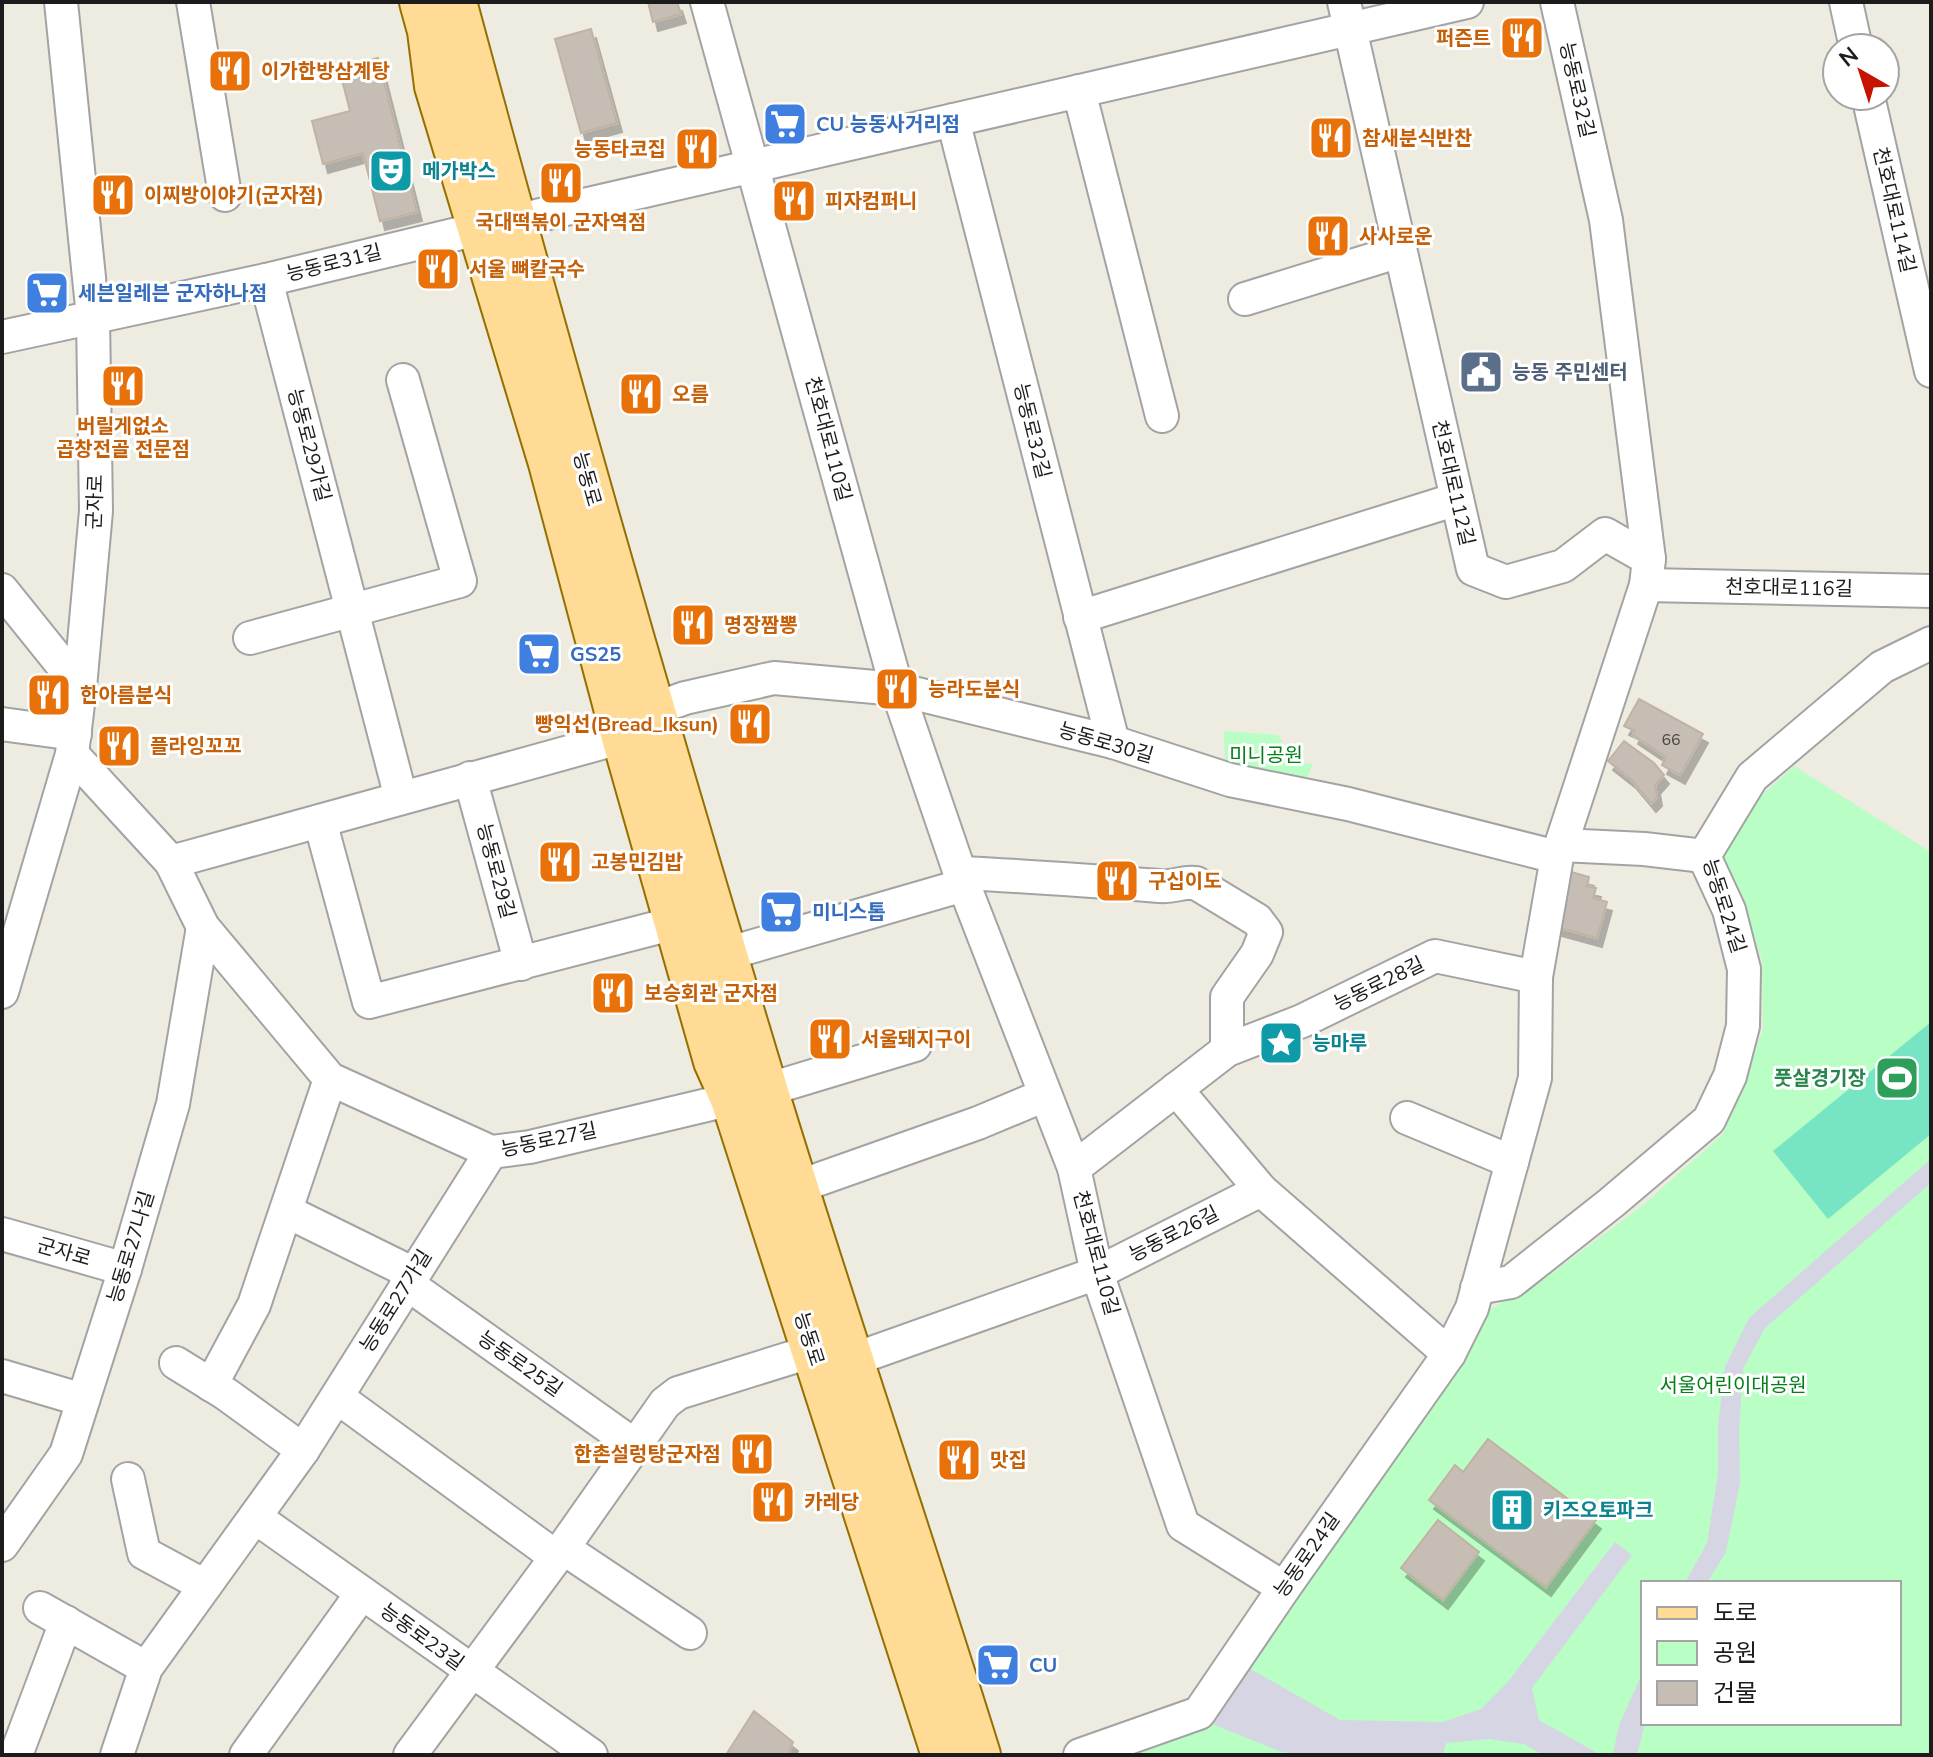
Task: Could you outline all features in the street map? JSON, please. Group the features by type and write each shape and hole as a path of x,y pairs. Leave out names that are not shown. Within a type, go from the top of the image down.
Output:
{"main road":[{"name":"능동로","path":"421,2 429,31 436,86 496,225"},
{"name":"능동로","path":"455,2 496,225 550,463 638,723 726,954 749,1095 832,1355 943,1755"},
{"name":"능동로","path":"638,723 675,923 715,1061 749,1095 797,1187 832,1355 979,1755"}],"street":[{"name":"군자로","path":"2,992 73,744 96,511 93,317 61,2"},
{"path":"193,2 225,195"},
{"name":"천호대로110길","path":"707,2 897,689 962,879 1074,1168 1097,1273 1183,1525 1284,1588"},
{"path":"496,225 553,215 1079,91 1347,15 1467,2"},
{"name":"능동로32길","path":"1557,2 1606,220 1648,572"},
{"path":"1846,2 1853,32"},
{"name":"천호대로112길","path":"1347,15 1473,569 1506,582 1563,566 1605,534 1648,572"},
{"path":"1079,91 1162,416"},
{"name":"천호대로114길","path":"1872,112 1931,371"},
{"name":"능동로32길","path":"953,120 1113,742"},
{"name":"능동로31길","path":"2,337 266,280 496,225"},
{"path":"1245,299 1400,251"},
{"name":"능동로29가길","path":"266,280 401,798"},
{"path":"250,638 460,581 403,380"},
{"path":"1080,617 1457,499"},
{"name":"천호대로116길","path":"1648,572 1931,591"},
{"name":"능동로24길","path":"1080,1755 1199,1713 1449,1354 1472,1308 1535,1078 1536,977 1559,851 1648,572"},
{"path":"2,590 80,687"},
{"name":"능동로24길","path":"1477,1288 1511,1282 1709,1120 1730,1076 1743,1026 1744,969 1729,910 1704,856 1752,777 1882,667 1931,643"},
{"name":"능동로30길","path":"638,723 685,698 774,678 897,689 1113,742 1230,780 1559,851 1644,849 1704,856"},
{"path":"171,862 470,778 638,723"},
{"path":"2,724 73,744"},
{"name":"능동로27길","path":"73,744 171,862 203,927 330,1079 491,1152 530,1147 749,1095"},
{"name":"능동로29길","path":"470,778 521,964"},
{"path":"320,821 369,1002 675,923"},
{"path":"726,954 962,879 1117,881 1164,887 1196,883 1263,926 1266,932 1257,954 1227,997 1227,1050"},
{"name":"능동로27나길","path":"2,1545 66,1454 173,1104 203,927"},
{"name":"능동로28길","path":"1074,1168 1227,1050 1302,1021 1435,956 1536,977"},
{"path":"749,1095 915,1045"},
{"path":"211,1385 254,1305 330,1079"},
{"path":"1176,1089 1261,1190 1449,1354"},
{"path":"797,1187 978,1123 1045,1095"},
{"path":"1407,1118 1512,1162"},
{"name":"능동로27가길","path":"117,1755 146,1668 303,1450 491,1152"},
{"name":"능동로26길","path":"832,1355 1097,1273 1261,1190"},
{"path":"286,1211 409,1278"},
{"name":"군자로","path":"2,1234 125,1269"},
{"name":"능동로25길","path":"409,1278 634,1445"},
{"path":"410,1755 560,1553 665,1403 678,1393 832,1355"},
{"path":"176,1363 303,1450"},
{"path":"2,1376 83,1400"},
{"path":"337,1397 560,1553 690,1633"},
{"path":"128,1479 144,1553 205,1586"},
{"name":"능동로23길","path":"255,1517 591,1755"},
{"path":"246,1755 362,1593"},
{"path":"16,1755 53,1615 146,1668"}],"green space":[{"name":"미니공원","path":"1224,731 1278,735 1296,764 1313,763 1304,785 1225,766"},
{"name":"서울어린이대공원","path":"1794,766 1931,852 1931,1755 1123,1755 1212,1724 1484,1312 1539,1283 1643,1205 1723,1134 1763,1029 1762,961 1742,897 1718,856 1754,802"},
{"name":"풋살경기장","path":"1931,1022 1931,1134 1828,1219 1773,1151"}],"shaded area":[{"path":"1931,1159 1931,1183 1765,1328 1743,1369 1739,1429 1740,1483 1726,1552 1708,1581 1686,1581 1707,1543 1718,1474 1718,1426 1725,1367 1749,1318"},
{"path":"1615,1542 1632,1555 1532,1688 1539,1720 1601,1755 1543,1755 1524,1744 1489,1739 1446,1743 1443,1755 1306,1755 1282,1752 1212,1724 1249,1668 1340,1720 1443,1722 1481,1709 1507,1683"},
{"path":"1641,1676 1641,1725 1644,1725 1637,1755 1613,1755 1619,1725"}],"building":[{"path":"648,2 677,2 681,14 653,22"},
{"path":"591,29 617,123 581,133 555,39"},
{"path":"378,58 417,212 380,221 363,153 323,164 312,121 350,111 339,68"},
{"path":"1639,699 1703,734 1680,775 1662,765 1666,757 1633,735 1635,731 1624,726"},
{"path":"1624,741 1654,763 1664,775 1655,785 1657,797 1651,803 1632,780 1608,761"},
{"path":"1564,870 1589,877 1587,886 1596,888 1593,898 1607,902 1597,938 1553,926"},
{"name":"키즈오토파크","path":"1488,1439 1596,1520 1546,1587 1429,1500 1455,1465 1463,1472"},
{"path":"1438,1520 1479,1552 1443,1600 1401,1568"},
{"path":"754,1711 793,1742 788,1755 726,1755"}],"place":[{"name":"퍼즌트","path":"1522,38"},
{"name":"이가한방삼계탕","path":"230,71"},
{"name":"CU 능동사거리점","path":"785,124"},
{"name":"참새분식반찬","path":"1331,138"},
{"name":"능동타코집","path":"697,149"},
{"name":"메가박스","path":"391,171"},
{"name":"국대떡볶이 군자역점","path":"561,183"},
{"name":"이찌방이야기(군자점)","path":"113,195"},
{"name":"피자컴퍼니","path":"794,201"},
{"name":"사사로운","path":"1328,236"},
{"name":"서울 뼈칼국수","path":"438,269"},
{"name":"세븐일레븐 군자하나점","path":"47,293"},
{"name":"능동 주민센터","path":"1481,372"},
{"name":"버릴게없소 곱창전골 전문점","path":"123,386"},
{"name":"오름","path":"641,394"},
{"name":"명장짬뽕","path":"693,625"},
{"name":"GS25","path":"539,654"},
{"name":"능라도분식","path":"897,689"},
{"name":"한아름분식","path":"49,695"},
{"name":"빵익선(Bread_Iksun)","path":"750,724"},
{"name":"플라잉꼬꼬","path":"119,746"},
{"name":"고봉민김밥","path":"560,862"},
{"name":"구십이도","path":"1117,881"},
{"name":"미니스톱","path":"781,912"},
{"name":"보승회관 군자점","path":"613,993"},
{"name":"서울돼지구이","path":"830,1039"},
{"name":"능마루","path":"1281,1043"},
{"name":"풋살경기장","path":"1897,1078"},
{"name":"한촌설렁탕군자점","path":"752,1454"},
{"name":"맛집","path":"959,1460"},
{"name":"카레당","path":"773,1502"},
{"name":"키즈오토파크","path":"1512,1510"},
{"name":"CU","path":"998,1665"}]}
